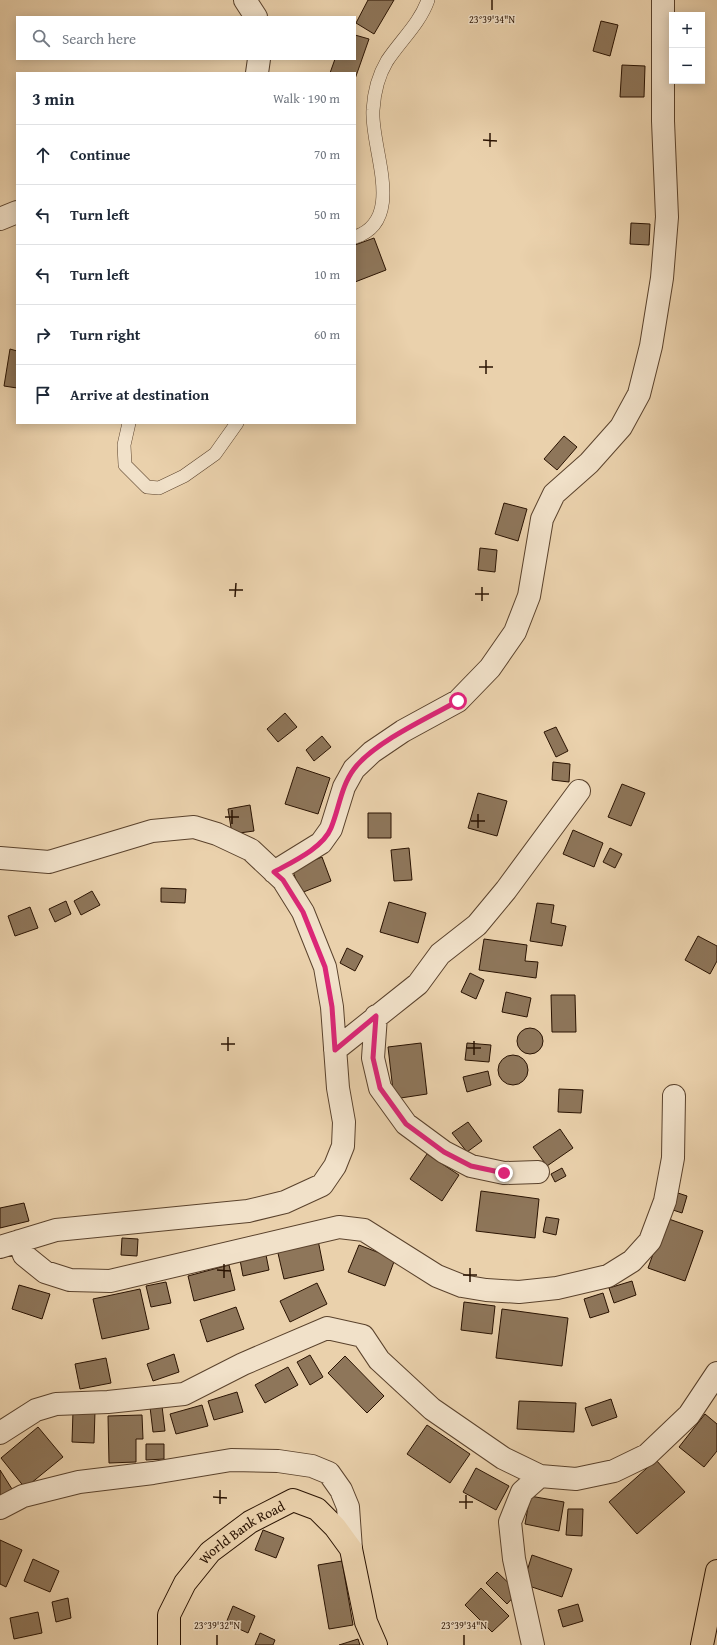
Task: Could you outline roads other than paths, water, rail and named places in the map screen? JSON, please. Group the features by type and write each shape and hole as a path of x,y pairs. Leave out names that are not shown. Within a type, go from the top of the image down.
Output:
{"main road":[{"name":"World Bank Road","path":"169,1645 169,1614 185,1583 210,1552 250,1522 292,1500 317,1509 336,1527 351,1550 366,1622 376,1645"},
{"path":"702,1645 717,1571"}],"street":[{"path":"245,0 255,16"},
{"path":"274,872 321,843 331,829 344,787 354,769 378,748 404,731 458,701 490,668 515,632 529,596 542,519 554,494 589,463 621,427 639,394 651,346 662,278 667,217 663,121 663,0"},
{"path":"257,72 259,60"},
{"path":"335,1050 418,984 440,954 477,925 506,890 579,791"},
{"path":"0,858 49,862 152,831 194,827 217,834 251,850 283,880 303,912 325,967 332,1007 338,1088 344,1122 343,1146 335,1166 322,1185 285,1202 248,1211 56,1230 9,1244"},
{"path":"376,1016 373,1058 380,1088 406,1124 444,1152 471,1166 504,1173 538,1172"},
{"path":"9,1244 24,1254 45,1272 70,1280 110,1281 339,1226 364,1230 437,1276 462,1286 486,1290 519,1292 556,1288 608,1276 632,1261 650,1241 664,1201 673,1158 674,1096"},
{"path":"0,1433 36,1410 56,1404 108,1402 184,1394 243,1364 327,1328 363,1336 379,1360 432,1409 503,1458 540,1476 576,1479 614,1471 647,1454 689,1415 717,1373"},
{"path":"0,1508 23,1496 79,1482 153,1473 231,1460 278,1461 312,1466 329,1473 342,1490 348,1506 351,1550"},
{"path":"533,1645 514,1559 510,1522 522,1492 540,1476"}],"lane":[{"path":"356,237 369,230 380,218 383,196 383,174 373,128 373,110 377,81 387,61 424,11 428,0"},
{"path":"128,424 124,445 125,465 146,487 159,488 184,476 215,454 236,424"}]}
